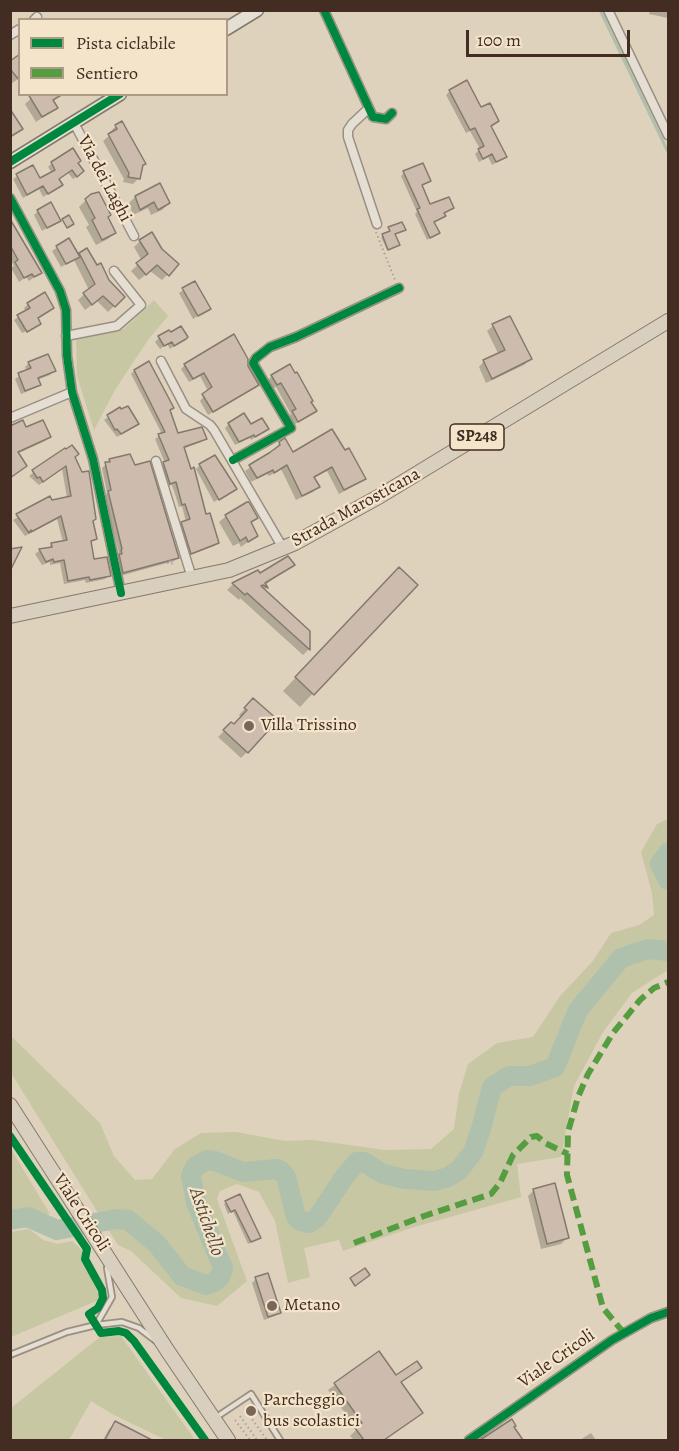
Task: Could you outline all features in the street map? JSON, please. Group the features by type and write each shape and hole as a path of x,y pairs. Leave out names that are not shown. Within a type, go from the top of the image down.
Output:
{"main road":[{"name":"Strada Marosticana","path":"10,616 229,570 283,548 380,496 669,321"},
{"name":"Viale Cricoli","path":"10,1105 68,1201"},
{"name":"Viale Cricoli","path":"10,1114 228,1440"},
{"name":"Viale Cricoli","path":"93,1240 107,1268 151,1323"}],"street":[{"path":"228,28 256,10"},
{"path":"324,10 373,117 386,119 392,113"},
{"path":"608,10 669,135"},
{"name":"Via dei Laghi","path":"10,162 117,96"},
{"path":"369,108 352,124 348,130 348,137 377,224"},
{"name":"Via dei Laghi","path":"74,123 134,236"},
{"path":"10,198 60,291 66,310 66,336 72,392 93,459 121,593"},
{"path":"66,336 117,326 141,305 114,271"},
{"path":"233,460 291,428 253,363 256,358 270,347 399,288"},
{"path":"161,361 186,409 210,424 283,548"},
{"path":"10,418 72,392"},
{"path":"156,461 192,578"},
{"name":"Viale Cricoli","path":"468,1440 612,1340 651,1318 669,1312"}],"lane":[{"path":"96,1325 112,1297 107,1268"},
{"path":"10,1355 67,1332 122,1322 139,1328 166,1350"},
{"path":"214,1419 251,1394 280,1440"}],"path":[{"path":"377,224 375,228 399,288"},
{"path":"247,1412 267,1440"},
{"path":"240,1416 257,1440"},
{"path":"235,1420 250,1440"}],"green space":[{"path":"154,300 168,316 148,340 115,390 94,430 77,376 76,339 79,336 124,329"},
{"path":"668,819 668,970 632,993 603,1032 574,1086 561,1157 517,1164 521,1197 411,1228 343,1251 339,1240 304,1248 310,1277 288,1283 275,1221 259,1192 237,1184 220,1191 217,1199 247,1281 217,1306 181,1298 131,1251 118,1245 11,1073 11,1036 100,1123 114,1156 135,1180 152,1179 175,1149 201,1133 236,1132 285,1141 313,1140 385,1150 431,1149 454,1129 459,1093 468,1064 497,1043 533,1037 560,996 593,961 611,933 639,925 654,915 652,893 641,852 657,824"},
{"path":"11,1149 50,1214 11,1217"},
{"path":"29,1229 43,1240 58,1244 72,1241 82,1250 82,1259 101,1299 11,1337 11,1232"},
{"path":"121,1336 195,1440 166,1440 112,1414 91,1401 69,1440 11,1440 11,1408 100,1337"}],"building":[{"path":"18,55 18,79 10,69 10,61"},
{"path":"467,80 481,107 490,103 499,121 491,126 507,157 496,162 492,154 483,159 478,149 484,146 475,128 470,130 449,90"},
{"path":"29,96 60,96 53,100 58,108 42,117"},
{"path":"10,109 23,129 10,137"},
{"path":"122,121 146,164 143,165 140,179 128,177 129,173 108,134 117,129 115,125"},
{"path":"73,148 81,161 78,163 84,171 77,177 72,170 59,179 63,185 48,194 43,186 27,195 16,174 33,165 40,178 55,170 51,162"},
{"path":"423,163 431,181 422,185 430,204 449,197 454,208 444,213 446,216 434,222 440,233 430,238 417,209 420,208 403,171"},
{"path":"160,183 170,203 158,210 154,202 140,210 135,196"},
{"path":"99,192 111,215 108,217 116,233 102,240 92,220 95,218 85,199"},
{"path":"51,202 61,221 47,228 37,210"},
{"path":"69,215 74,224 67,228 62,219"},
{"path":"10,219 42,273 34,277 32,274 24,278 15,262 18,260 10,245"},
{"path":"402,222 406,230 395,234 400,245 388,250 382,234 390,231 388,227"},
{"path":"152,232 162,249 179,264 169,276 157,265 146,275 136,263 148,254 139,240"},
{"path":"69,238 80,257 66,264 56,246"},
{"path":"87,248 97,265 101,263 109,280 125,297 115,307 103,296 92,305 83,293 95,284 79,253"},
{"path":"195,281 211,309 198,316 182,288"},
{"path":"45,292 54,308 38,318 41,324 27,332 17,315 30,308 27,303"},
{"path":"510,316 532,359 492,379 483,360 505,350 492,324"},
{"path":"181,326 188,337 174,346 172,342 164,346 158,336"},
{"path":"234,334 259,385 213,412 202,394 212,387 204,373 193,379 184,364"},
{"path":"48,354 56,371 38,378 41,385 25,391 18,373 31,368 28,362"},
{"path":"149,361 174,408 170,410 178,433 202,427 207,439 184,447 191,469 194,467 206,514 210,513 219,543 191,554 181,522 190,519 185,504 182,505 176,482 170,484 163,462 169,460 158,434 165,432 134,370"},
{"path":"290,364 295,373 297,372 317,411 298,422 292,411 296,409 281,383 277,385 271,375"},
{"path":"128,406 139,424 121,434 117,429 115,430 107,415 120,407 121,409"},
{"path":"244,413 251,424 262,418 269,429 239,442 228,423"},
{"path":"23,420 26,427 43,420 51,437 18,452 27,466 10,478 10,426"},
{"path":"332,429 345,450 349,448 366,479 344,490 332,467 314,477 320,487 302,496 287,465 274,473 273,470 257,478 249,465 280,445 279,442 285,438 293,452"},
{"path":"72,445 79,454 75,457 82,472 89,471 96,519 93,521 97,539 91,541 94,559 107,557 111,576 68,581 64,560 54,562 53,559 46,562 39,549 52,547 51,543 67,540 61,516 29,533 16,514 50,496 52,500 71,496 66,466 43,482 32,470"},
{"path":"130,454 135,465 150,461 179,558 123,573 119,554 122,554 122,549 108,491 111,490 105,462"},
{"path":"215,455 237,489 219,500 199,464"},
{"path":"247,502 258,518 251,522 258,536 248,542 246,537 240,541 225,515"},
{"path":"22,547 10,571 10,549"},
{"path":"288,556 295,565 265,583 268,588 261,586 310,631 310,650 247,593 245,595 232,583 258,570 260,573"},
{"path":"399,567 418,585 314,695 295,677"},
{"name":"Villa Trissino","path":"253,698 278,720 248,753 223,730 231,722 234,724 247,710 244,708"},
{"path":"555,1183 569,1238 547,1244 533,1189"},
{"path":"240,1194 261,1238 251,1242 235,1210 231,1212 225,1201"},
{"path":"365,1268 370,1275 355,1286 350,1278"},
{"path":"268,1273 281,1313 268,1317 255,1277"},
{"path":"379,1351 396,1375 417,1361 422,1368 401,1382 423,1413 384,1440 364,1440 355,1428 362,1423 334,1383"},
{"path":"512,1419 516,1426 514,1427 523,1440 480,1440"},
{"path":"115,1421 152,1440 105,1440"}],"waterway":[{"path":"600,10 668,152"},
{"name":"Astichello","path":"668,853 660,864 668,880"},
{"name":"Astichello","path":"10,1220 28,1217 57,1230 116,1219 128,1220 157,1244 182,1276 206,1285 214,1282 220,1277 223,1268 196,1203 191,1176 195,1167 207,1160 243,1172 277,1169 286,1177 296,1217 300,1221 309,1223 317,1218 357,1162 364,1162 383,1174 405,1179 435,1181 448,1177 459,1170 473,1152 492,1087 509,1076 530,1076 555,1067 578,1010 621,958 648,949 668,951"}],"marked path":[{"path":"624,1333 603,1308 567,1175 568,1132 578,1097 588,1074 613,1033 640,1000 654,988 668,982"},
{"path":"354,1243 424,1216 491,1194 500,1183 513,1155 531,1137 537,1136 545,1143 568,1154"}],"cycle path":[{"path":"324,10 373,117 386,119 392,113"},
{"path":"10,162 117,96"},
{"path":"10,198 60,291 66,310 67,356 72,392 93,459 121,593"},
{"path":"233,460 291,428 253,363 256,358 270,347 399,288"},
{"path":"10,1136 87,1249 85,1259 102,1290 103,1298 98,1308 89,1314 101,1333 119,1331 126,1333 134,1341 205,1440"},
{"path":"469,1440 612,1340 651,1318 668,1312"}],"place":[{"name":"Villa Trissino","path":"249,726"},
{"name":"Metano","path":"272,1306"},
{"name":"Parcheggio bus scolastici","path":"251,1411"}]}
